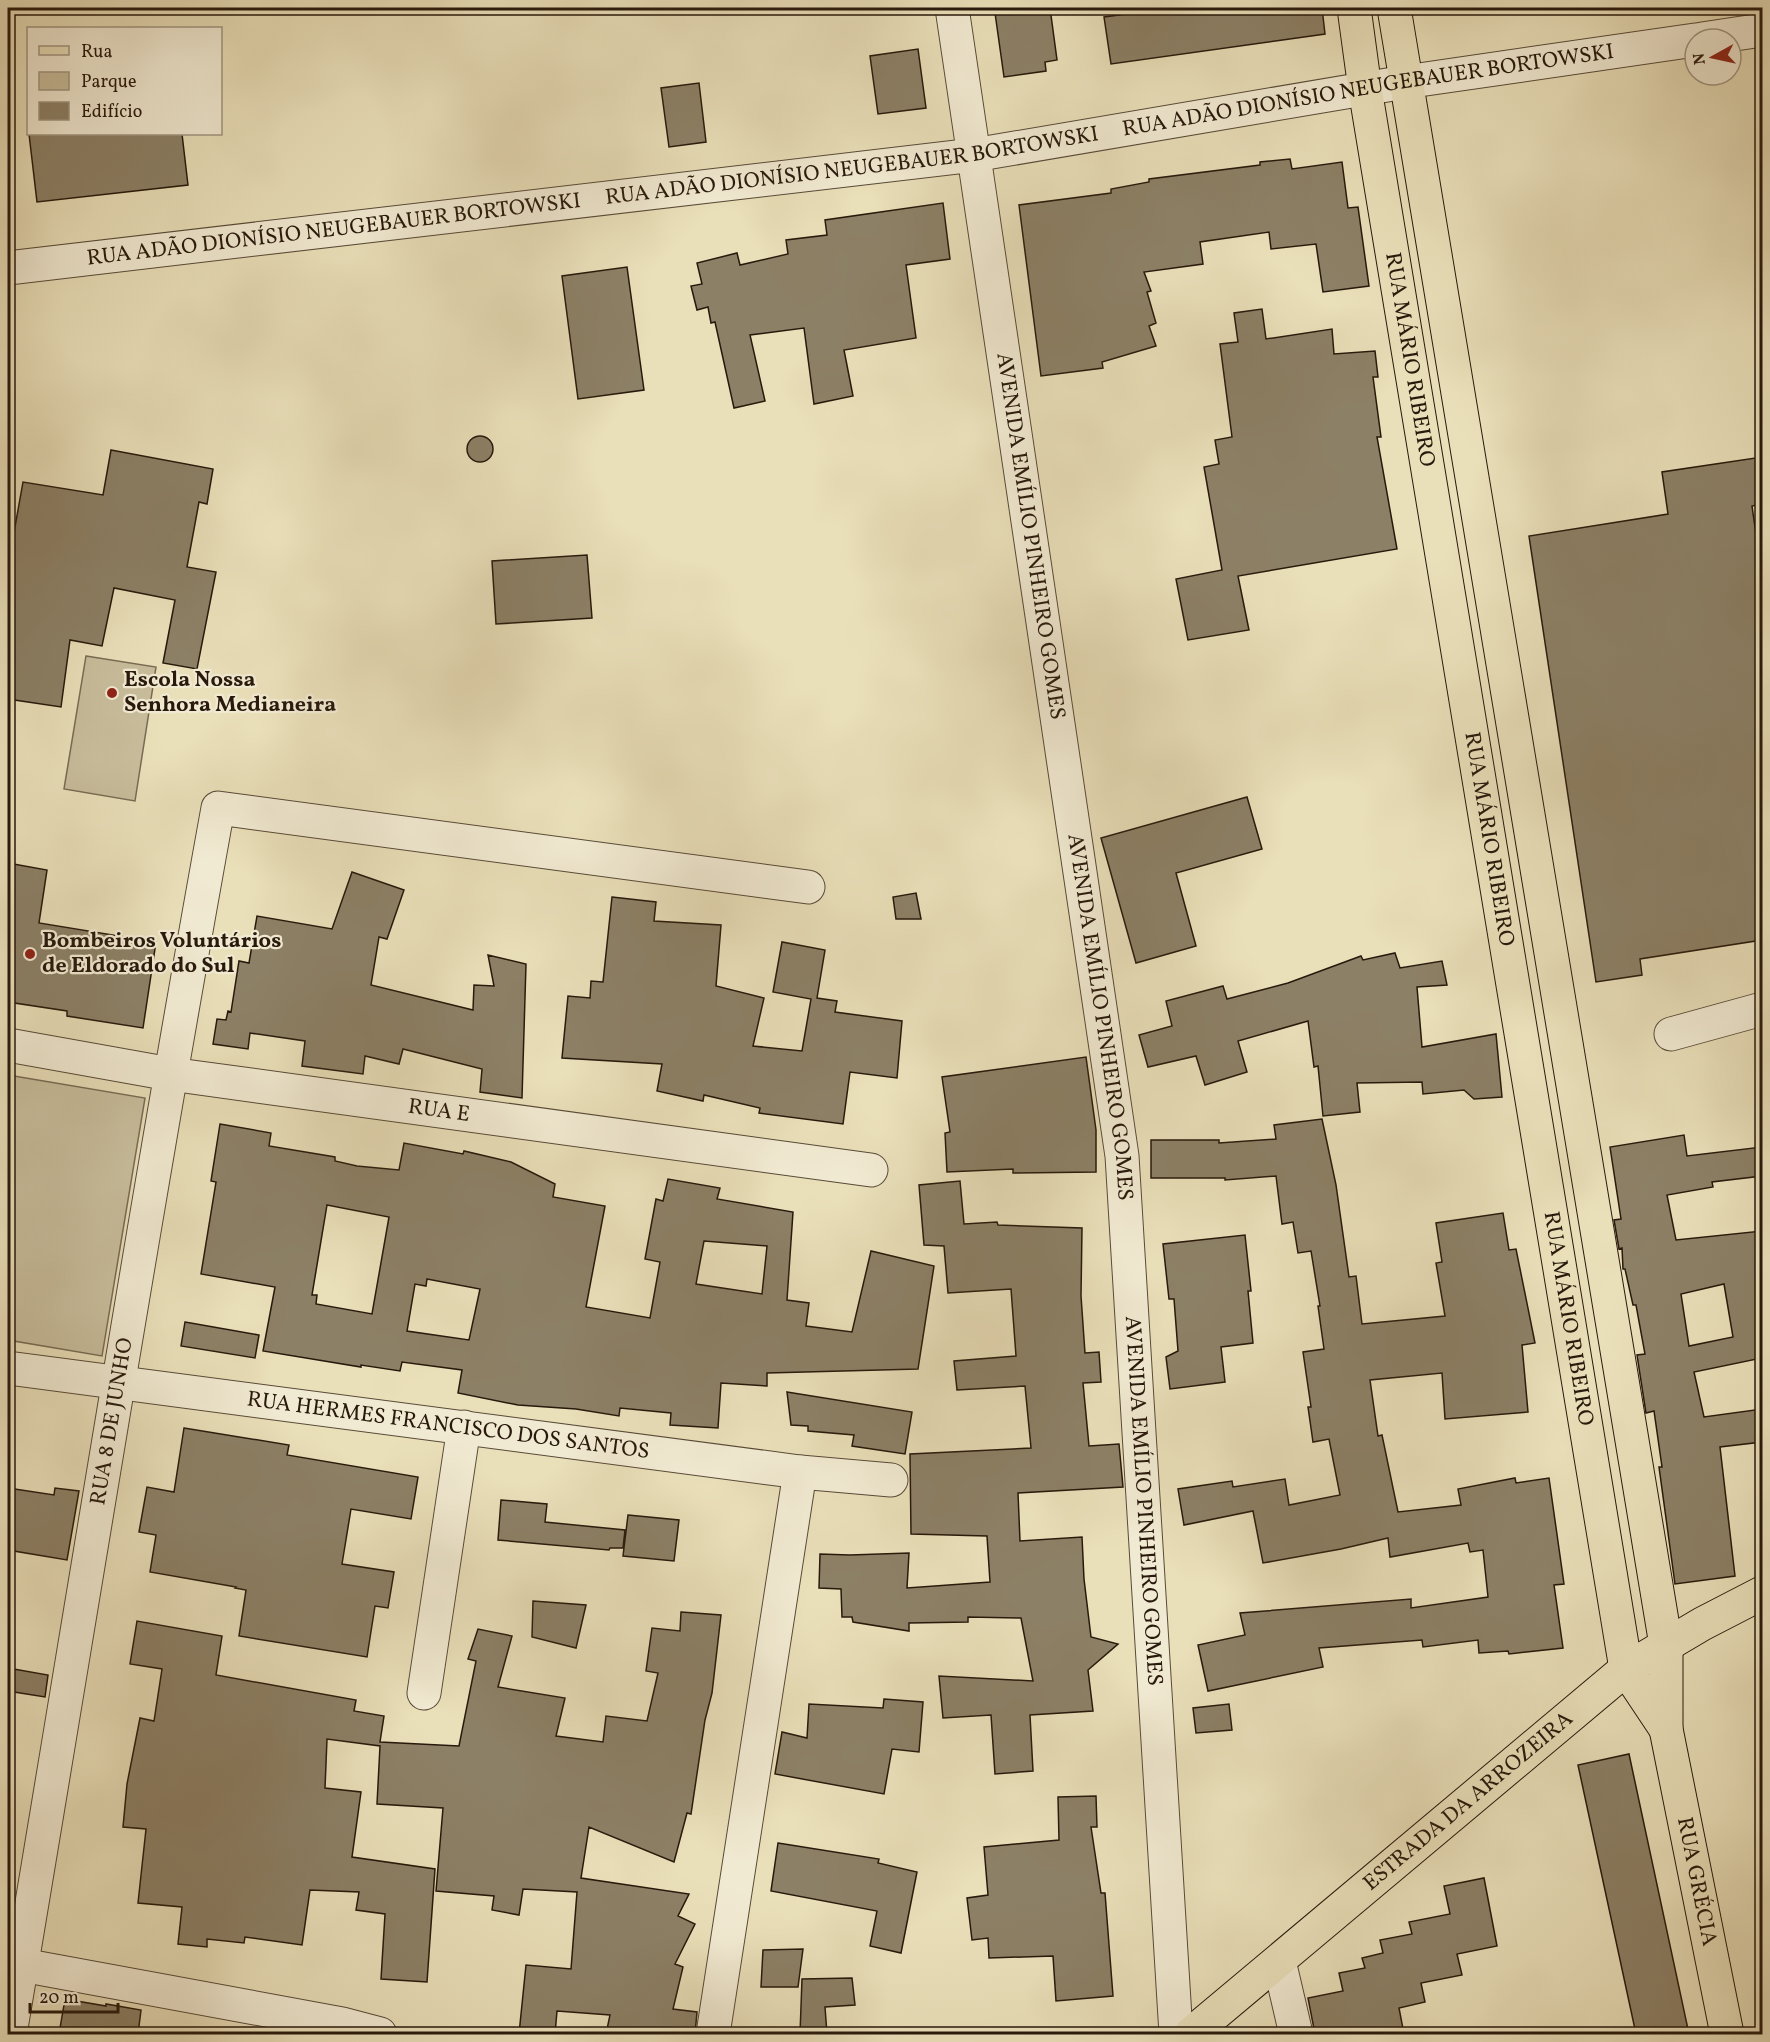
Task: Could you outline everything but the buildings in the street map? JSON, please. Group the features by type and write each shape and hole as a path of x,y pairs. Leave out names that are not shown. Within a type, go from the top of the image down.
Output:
{"main road":[{"name":"RUA MÁRIO RIBEIRO","path":"1354,8 1365,89 1626,1669"},
{"name":"RUA MÁRIO RIBEIRO","path":"1394,8 1666,1645"},
{"path":"1496,880 1537,876"},
{"name":"ESTRADA DA ARROZEIRA","path":"1191,2034 1626,1669 1762,1593"},
{"name":"RUA GRÉCIA","path":"1666,1645 1666,1730 1727,2034"},
{"name":"RUA GRÉCIA","path":"1626,1669 1666,1730"}],"street":[{"name":"AVENIDA EMÍLIO PINHEIRO GOMES","path":"952,8 1122,1156 1176,2034"},
{"path":"1743,33 1762,30"},
{"name":"RUA ADÃO DIONÍSIO NEUGEBAUER BORTOWSKI","path":"8,268 974,155 1406,82 1683,42"},
{"name":"RUA 8 DE JUNHO","path":"10,2034 170,1074 218,808 808,887"},
{"path":"1671,1034 1762,1010"},
{"name":"RUA E","path":"8,1045 170,1074 871,1170"},
{"name":"RUA HERMES FRANCISCO DOS SANTOS","path":"8,1368 800,1472 891,1480"},
{"path":"424,1693 464,1427"},
{"path":"713,2034 800,1472"},
{"path":"1279,1961 1296,2034"},
{"path":"22,1965 342,2024 380,2034"}],"green space":[{"path":"86,656 156,667 135,801 64,789"},
{"path":"8,1075 145,1098 102,1356 8,1340"}],"place":[{"name":"Escola Nossa Senhora Medianeira","path":"112,693"},
{"name":"Bombeiros Voluntários de Eldorado do Sul","path":"30,954"}]}
